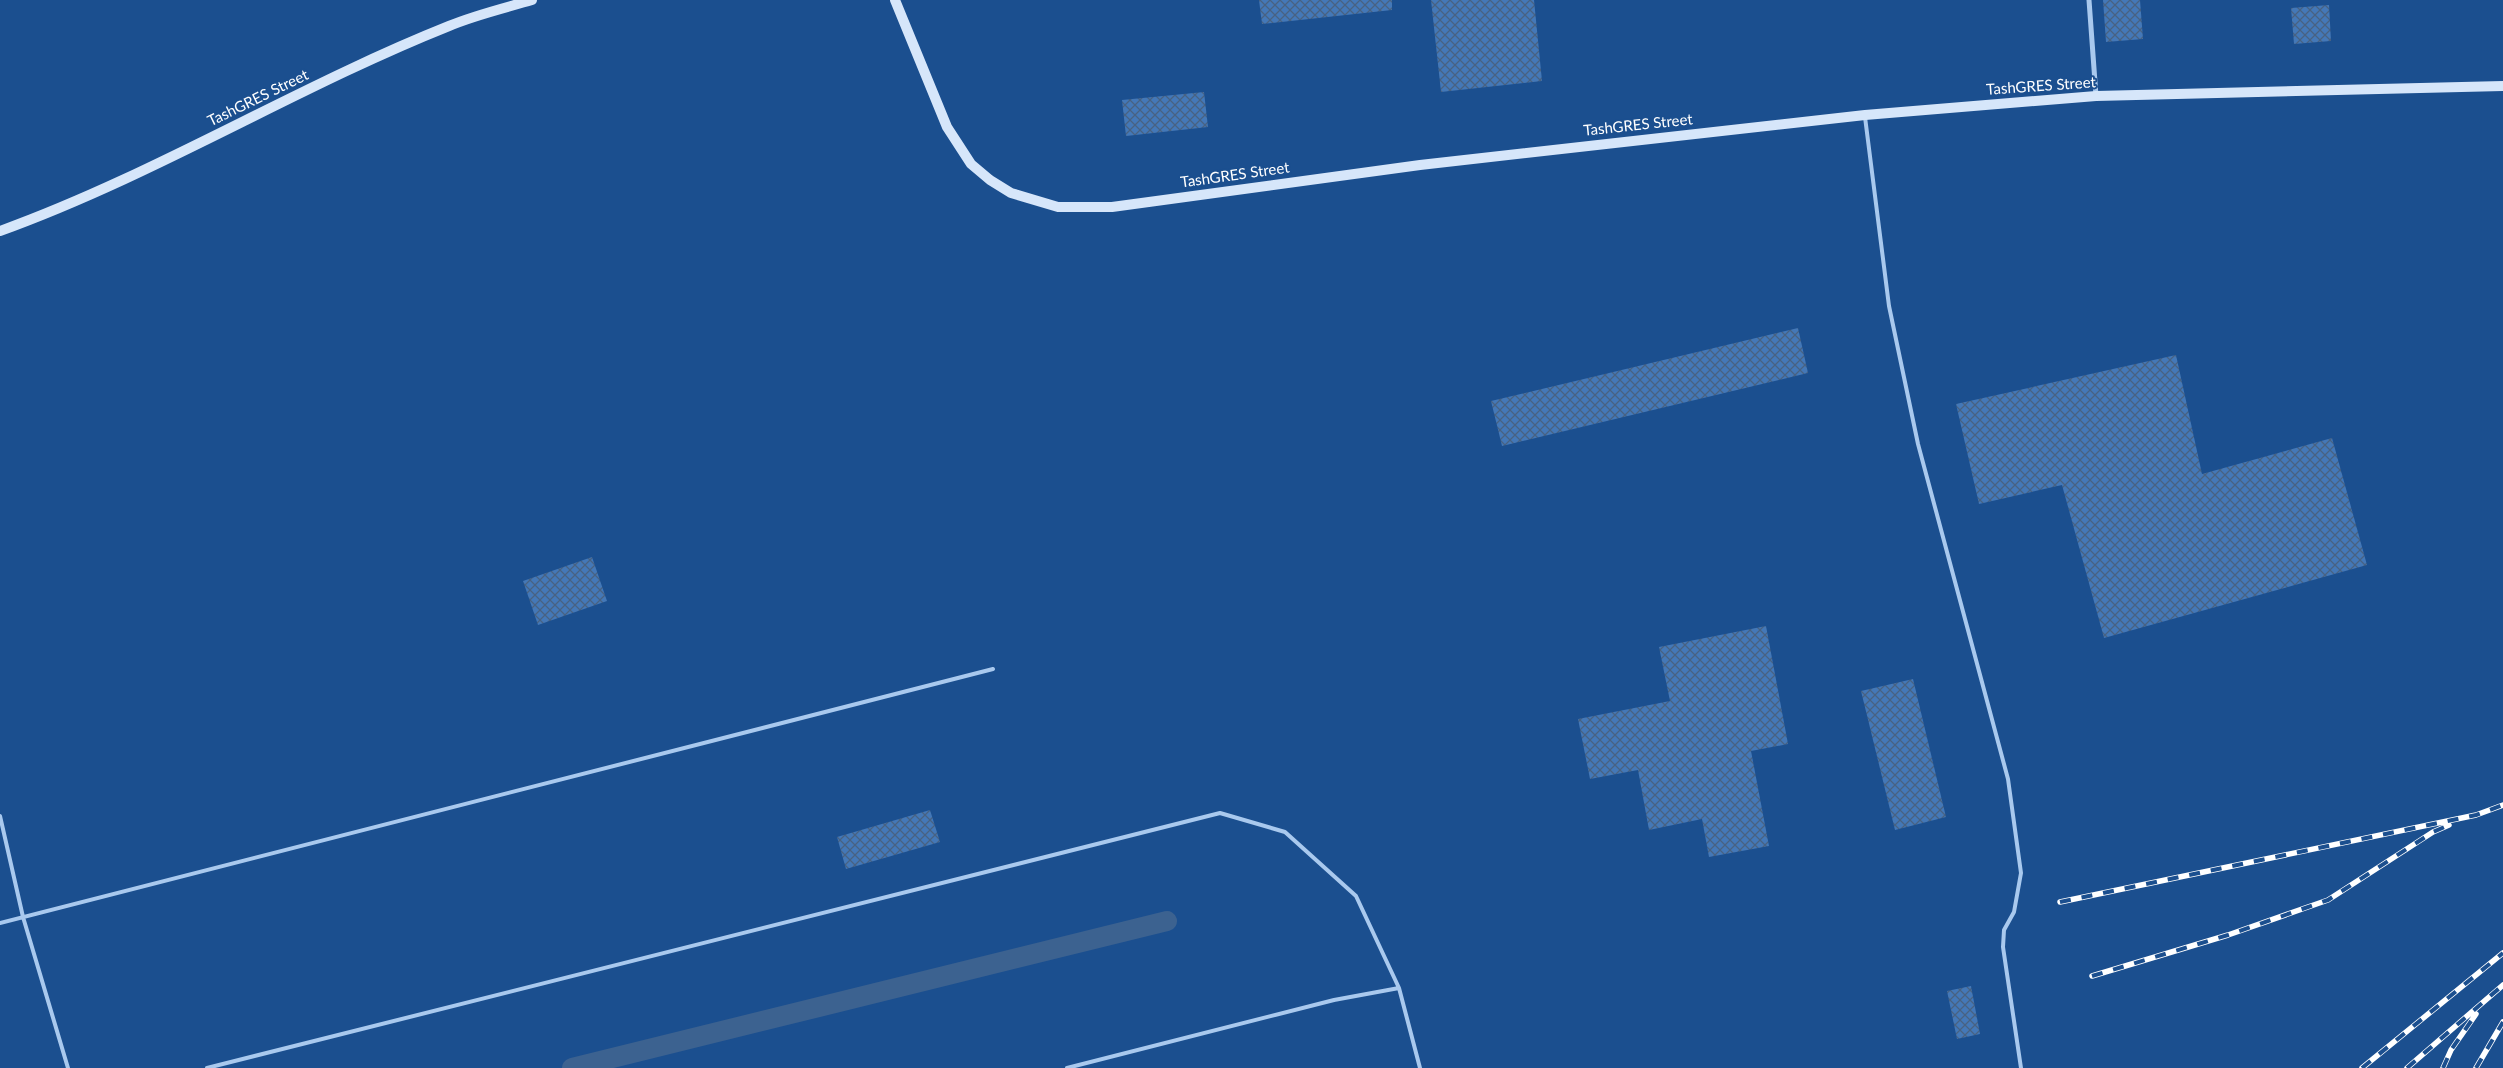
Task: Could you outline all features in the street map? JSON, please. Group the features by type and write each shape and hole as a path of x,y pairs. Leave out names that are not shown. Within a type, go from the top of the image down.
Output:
{"main road":[{"name":"TashGRES Street","path":"0,231 97,192 363,64 450,25 532,0"},
{"name":"TashGRES Street","path":"895,0 947,127 971,164 990,180 1011,193 1058,207 1112,207 1420,164 1865,114 2096,96 2503,86"}],"street":[{"path":"2089,0 2096,96"}],"lane":[{"path":"1865,114 1889,306 1918,444 2008,779 2021,873 2014,912 2004,930 2003,948 2021,1068"},
{"path":"0,923 993,669"},
{"path":"207,1068 1220,813 1284,832 1356,896 1399,988 1420,1068"},
{"path":"0,816 23,917 68,1068"},
{"path":"1067,1068 1334,1000 1399,988"}],"building":[{"path":"1259,0 1392,0 1392,10 1262,24"},
{"path":"1431,0 1534,0 1542,81 1441,92"},
{"path":"2103,0 2140,0 2143,39 2106,42"},
{"path":"2329,5 2331,41 2294,44 2291,8"},
{"path":"1204,92 1208,127 1126,136 1122,100"},
{"path":"1798,328 1808,373 1502,446 1491,401"},
{"path":"2176,355 2202,474 2332,438 2367,565 2104,638 2062,485 1979,504 1956,404"},
{"path":"592,557 607,601 538,625 523,581"},
{"path":"1766,626 1788,744 1751,751 1769,846 1709,857 1702,819 1649,830 1638,770 1590,779 1578,719 1670,701 1659,647"},
{"path":"1913,679 1946,817 1895,830 1861,691"},
{"path":"930,810 940,842 846,869 837,837"},
{"path":"1971,986 1980,1034 1957,1039 1947,991"}],"waterway":[{"path":"572,1068 1167,921"}],"railway":[{"path":"2060,902 2476,815 2503,805"},
{"path":"2092,976 2228,935 2328,900 2433,832 2449,825"},
{"path":"2362,1068 2503,953"},
{"path":"2407,1068 2503,985"},
{"path":"2443,1068 2451,1050 2476,1014"},
{"path":"2476,1068 2503,1022"}]}
